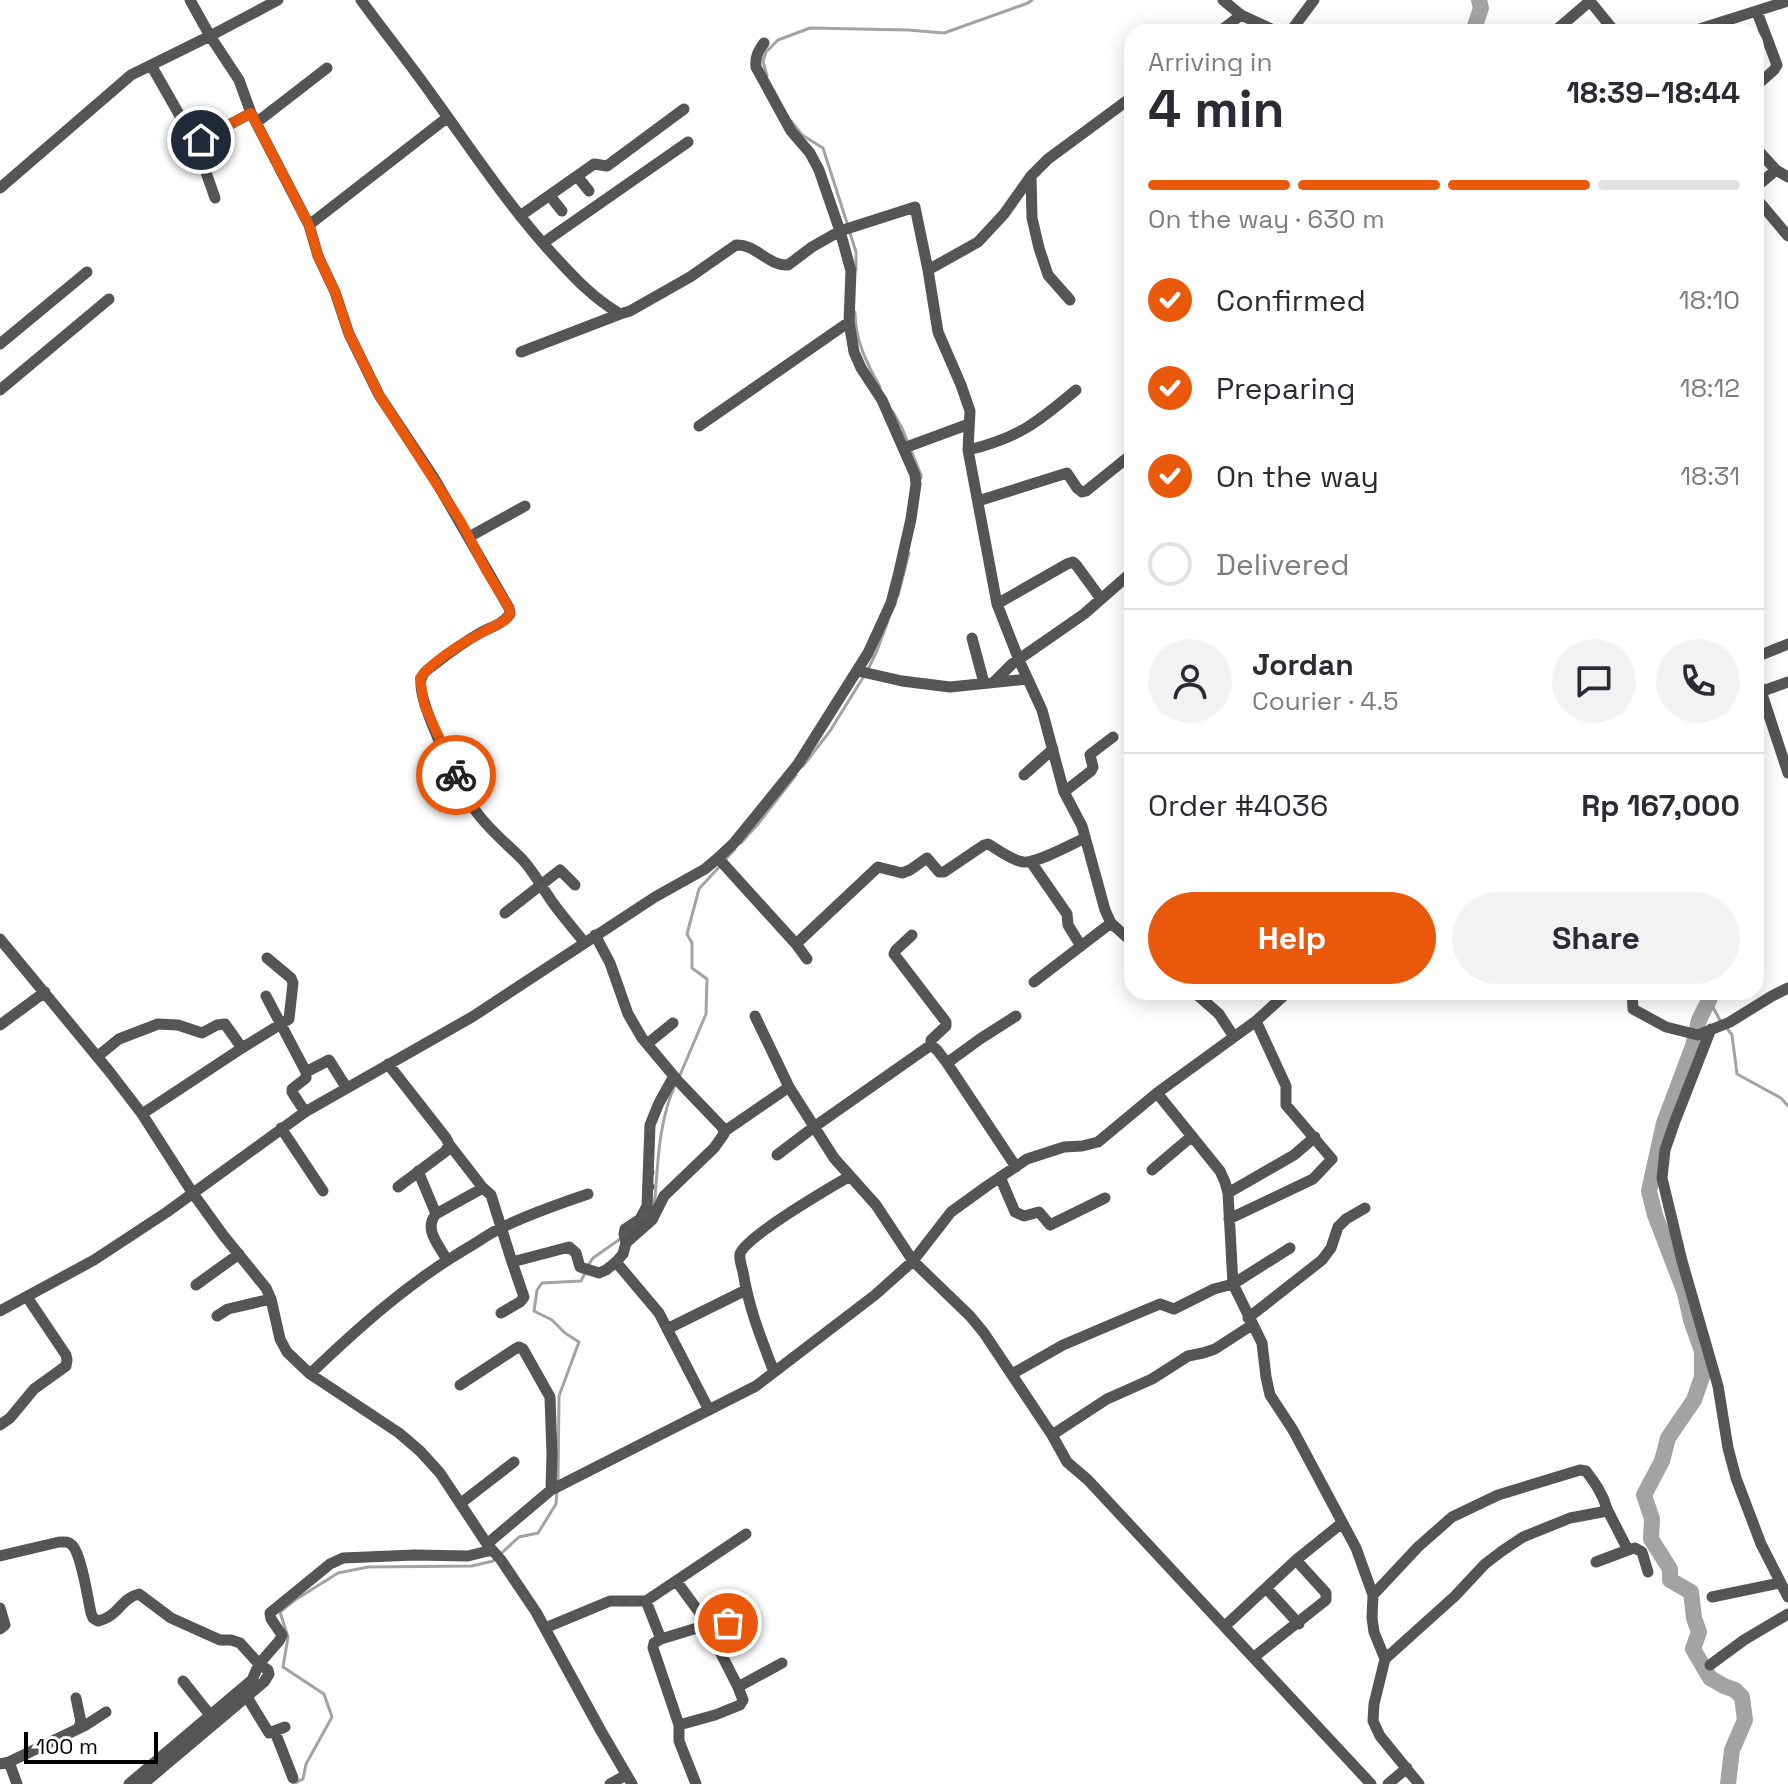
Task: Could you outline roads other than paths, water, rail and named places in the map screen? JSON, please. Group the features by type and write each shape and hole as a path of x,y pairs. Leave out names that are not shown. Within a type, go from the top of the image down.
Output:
{"street":[{"path":"190,0 239,80 254,118 309,225 349,334 379,395 434,478 509,608 510,614 504,621 449,653 424,673 420,678 424,704 471,804 522,859 584,942"},
{"path":"0,188 131,75 278,0"},
{"path":"361,0 520,216 597,300 620,314"},
{"path":"1223,0 1241,15 1261,24"},
{"path":"1296,24 1314,0"},
{"path":"1563,24 1590,0 1609,24"},
{"path":"1714,24 1788,1"},
{"path":"1757,12 1762,24"},
{"path":"1229,24 1241,15"},
{"path":"1764,30 1777,63 1764,79"},
{"path":"0,1311 94,1260 305,1112 472,1017 655,897 722,861 798,764 864,672 891,603 911,519 915,475 907,446 857,360 849,322 851,271 845,230 810,153 791,131 756,67 758,51 764,43"},
{"path":"151,65 196,144 215,198"},
{"path":"196,144 254,118 327,68"},
{"path":"928,270 978,242 1004,214 1031,176 1056,153 1124,103"},
{"path":"520,216 594,164 607,166 684,109"},
{"path":"309,225 448,117"},
{"path":"543,243 688,142"},
{"path":"1764,157 1788,177"},
{"path":"1764,180 1776,170"},
{"path":"577,176 589,191"},
{"path":"1031,176 1032,218 1039,248 1048,275 1070,300"},
{"path":"550,196 562,211"},
{"path":"521,352 630,311 690,277 736,245 745,245 774,263 788,265 812,247 845,230 915,207 938,332 970,411 968,450 997,604 1042,710 1064,792 1082,826 1105,910 1111,923 1124,935"},
{"path":"1764,208 1788,236"},
{"path":"0,344 87,272"},
{"path":"0,390 109,299"},
{"path":"699,426 849,322"},
{"path":"968,450 1006,439 1024,430 1076,390"},
{"path":"907,446 969,424"},
{"path":"978,501 1067,473 1079,490 1086,491 1124,460"},
{"path":"469,537 525,506"},
{"path":"997,604 1073,562 1101,599"},
{"path":"989,683 1084,614 1124,579"},
{"path":"972,638 989,683"},
{"path":"1764,654 1788,644"},
{"path":"864,672 950,687 1027,679"},
{"path":"1764,690 1788,682"},
{"path":"1764,706 1788,773"},
{"path":"1064,792 1091,771 1090,755 1113,737"},
{"path":"1024,775 1053,749"},
{"path":"796,944 878,867 902,873 927,858 942,873 988,844 1021,862 1031,862 1085,838"},
{"path":"722,861 807,959"},
{"path":"1031,862 1068,915 1068,925 1081,946"},
{"path":"505,913 560,870 575,885"},
{"path":"1034,982 1111,923"},
{"path":"595,935 610,963 628,1014 647,1044 725,1131"},
{"path":"777,1155 931,1045 931,1040 946,1026 894,954 912,935"},
{"path":"1,942 98,1056 142,1114 223,1235 254,1272 271,1299 280,1339 287,1352 310,1374 399,1433 440,1473 536,1612 629,1780 610,1784"},
{"path":"142,1114 289,1019 293,983 267,958"},
{"path":"1631,1000 1633,1009 1666,1027 1695,1034 1730,1022 1788,988"},
{"path":"0,1025 45,992"},
{"path":"266,996 306,1072 306,1078 292,1089 305,1112"},
{"path":"1203,1000 1219,1014 1234,1037"},
{"path":"143,1784 252,1680 282,1635 270,1613 330,1564 343,1558 468,1556 494,1552 552,1490 756,1386 875,1295 913,1261 951,1212 1027,1159 1064,1147 1098,1142 1279,1000"},
{"path":"755,1016 789,1087 834,1158 876,1205 913,1261 984,1333 1067,1462 1088,1480 1371,1784"},
{"path":"947,1063 1016,1016"},
{"path":"1229,1219 1313,1179 1332,1159 1286,1105 1286,1086 1256,1021"},
{"path":"98,1056 119,1039 165,1023 202,1033 225,1024 242,1048"},
{"path":"647,1044 673,1023"},
{"path":"1713,1028 1665,1150 1662,1178 1718,1386 1736,1478 1761,1544 1788,1597"},
{"path":"931,1045 947,1063 1016,1167"},
{"path":"306,1072 329,1060 346,1087"},
{"path":"388,1064 491,1195 524,1297 501,1313"},
{"path":"648,1217 650,1125 659,1103 676,1078"},
{"path":"512,1262 573,1250 580,1267 594,1273 603,1272 623,1254 625,1229 648,1217 664,1196 720,1141 725,1131 789,1087"},
{"path":"1157,1093 1220,1171 1228,1193 1233,1284 1262,1343 1270,1395 1293,1430 1356,1548 1373,1595 1374,1632 1385,1659"},
{"path":"281,1128 323,1191"},
{"path":"1152,1170 1192,1136"},
{"path":"1228,1193 1294,1155 1315,1137"},
{"path":"398,1187 446,1151 449,1144"},
{"path":"418,1171 436,1214"},
{"path":"774,1372 749,1305 739,1256 758,1236 850,1176"},
{"path":"1000,1177 1015,1212 1024,1216 1039,1212 1050,1225 1105,1198"},
{"path":"447,1260 430,1229 430,1223 436,1214 483,1188"},
{"path":"310,1374 390,1301 447,1260 501,1228 588,1194"},
{"path":"1052,1435 1107,1399 1152,1379 1188,1356 1215,1349 1322,1260 1331,1248 1338,1227 1365,1208"},
{"path":"1012,1374 1063,1345 1160,1304 1174,1309 1214,1289 1233,1284 1290,1248"},
{"path":"196,1285 239,1254"},
{"path":"616,1262 648,1298 709,1410"},
{"path":"667,1329 746,1290"},
{"path":"0,1425 10,1418 34,1389 66,1366 66,1355 27,1297"},
{"path":"217,1316 228,1309 271,1299"},
{"path":"460,1385 515,1349 523,1349 550,1397 552,1490"},
{"path":"461,1503 514,1462"},
{"path":"1373,1595 1418,1547 1452,1517 1498,1495 1580,1470 1586,1471 1592,1479 1628,1550"},
{"path":"1419,1784 1380,1736 1373,1721 1385,1659 1502,1551 1523,1537 1570,1518 1607,1509"},
{"path":"1225,1626 1296,1560 1342,1523"},
{"path":"545,1628 610,1601 646,1601 746,1534"},
{"path":"0,1556 66,1542 72,1545 78,1557 91,1613 98,1621 113,1615 133,1595 139,1594 171,1618 220,1640 235,1640 264,1658 268,1678 129,1784"},
{"path":"1596,1562 1635,1548 1642,1552 1648,1572"},
{"path":"1254,1657 1325,1602 1327,1595 1296,1560"},
{"path":"677,1582 707,1625 743,1700 740,1705 715,1715 679,1725"},
{"path":"1712,1597 1780,1583"},
{"path":"1266,1588 1299,1624"},
{"path":"646,1601 661,1639"},
{"path":"0,1608 5,1624 0,1629"},
{"path":"696,1784 679,1741 679,1725 653,1648 654,1643 720,1621 730,1623 753,1613"},
{"path":"1710,1665 1788,1614"},
{"path":"738,1687 782,1663"},
{"path":"183,1681 216,1715"},
{"path":"247,1697 269,1733 280,1729 293,1778"},
{"path":"76,1698 81,1722 78,1729"},
{"path":"17,1784 4,1763 78,1729 106,1712"},
{"path":"1388,1784 1407,1768"}],"waterway":[{"path":"767,76 763,61 766,52 778,40 810,28 944,33 1032,0"},
{"path":"1476,24 1481,8 1479,0"},
{"path":"791,121 802,135 823,148 848,226"},
{"path":"850,233 856,252 856,269"},
{"path":"855,312 859,342 880,387"},
{"path":"893,412 921,478"},
{"path":"898,596 909,553"},
{"path":"868,669 888,621"},
{"path":"803,766 830,731 864,676"},
{"path":"741,843 796,775"},
{"path":"724,861 735,849"},
{"path":"680,1075 706,1014 707,979 692,968 692,943 687,934 699,889 719,867"},
{"path":"1709,1000 1721,1022"},
{"path":"1709,1000 1699,1020 1693,1046 1664,1123 1649,1191 1702,1351 1702,1377 1694,1400 1668,1438 1662,1461 1644,1495 1652,1519 1651,1539 1670,1569 1670,1580 1691,1592 1699,1632 1693,1649 1710,1678 1735,1690 1742,1697 1745,1720 1732,1750 1728,1784"},
{"path":"1726,1027 1732,1035 1737,1074 1781,1098 1788,1106"},
{"path":"652,1207 662,1127 675,1085"},
{"path":"589,1264 623,1237"},
{"path":"558,1480 559,1396 579,1342 552,1320 534,1311 537,1290 542,1283 581,1281 586,1271"},
{"path":"293,1784 303,1779 306,1764 332,1717 324,1694 283,1667 288,1637 280,1612 338,1573 368,1567 472,1566 493,1561 519,1537 538,1533 556,1504 557,1492"}]}
